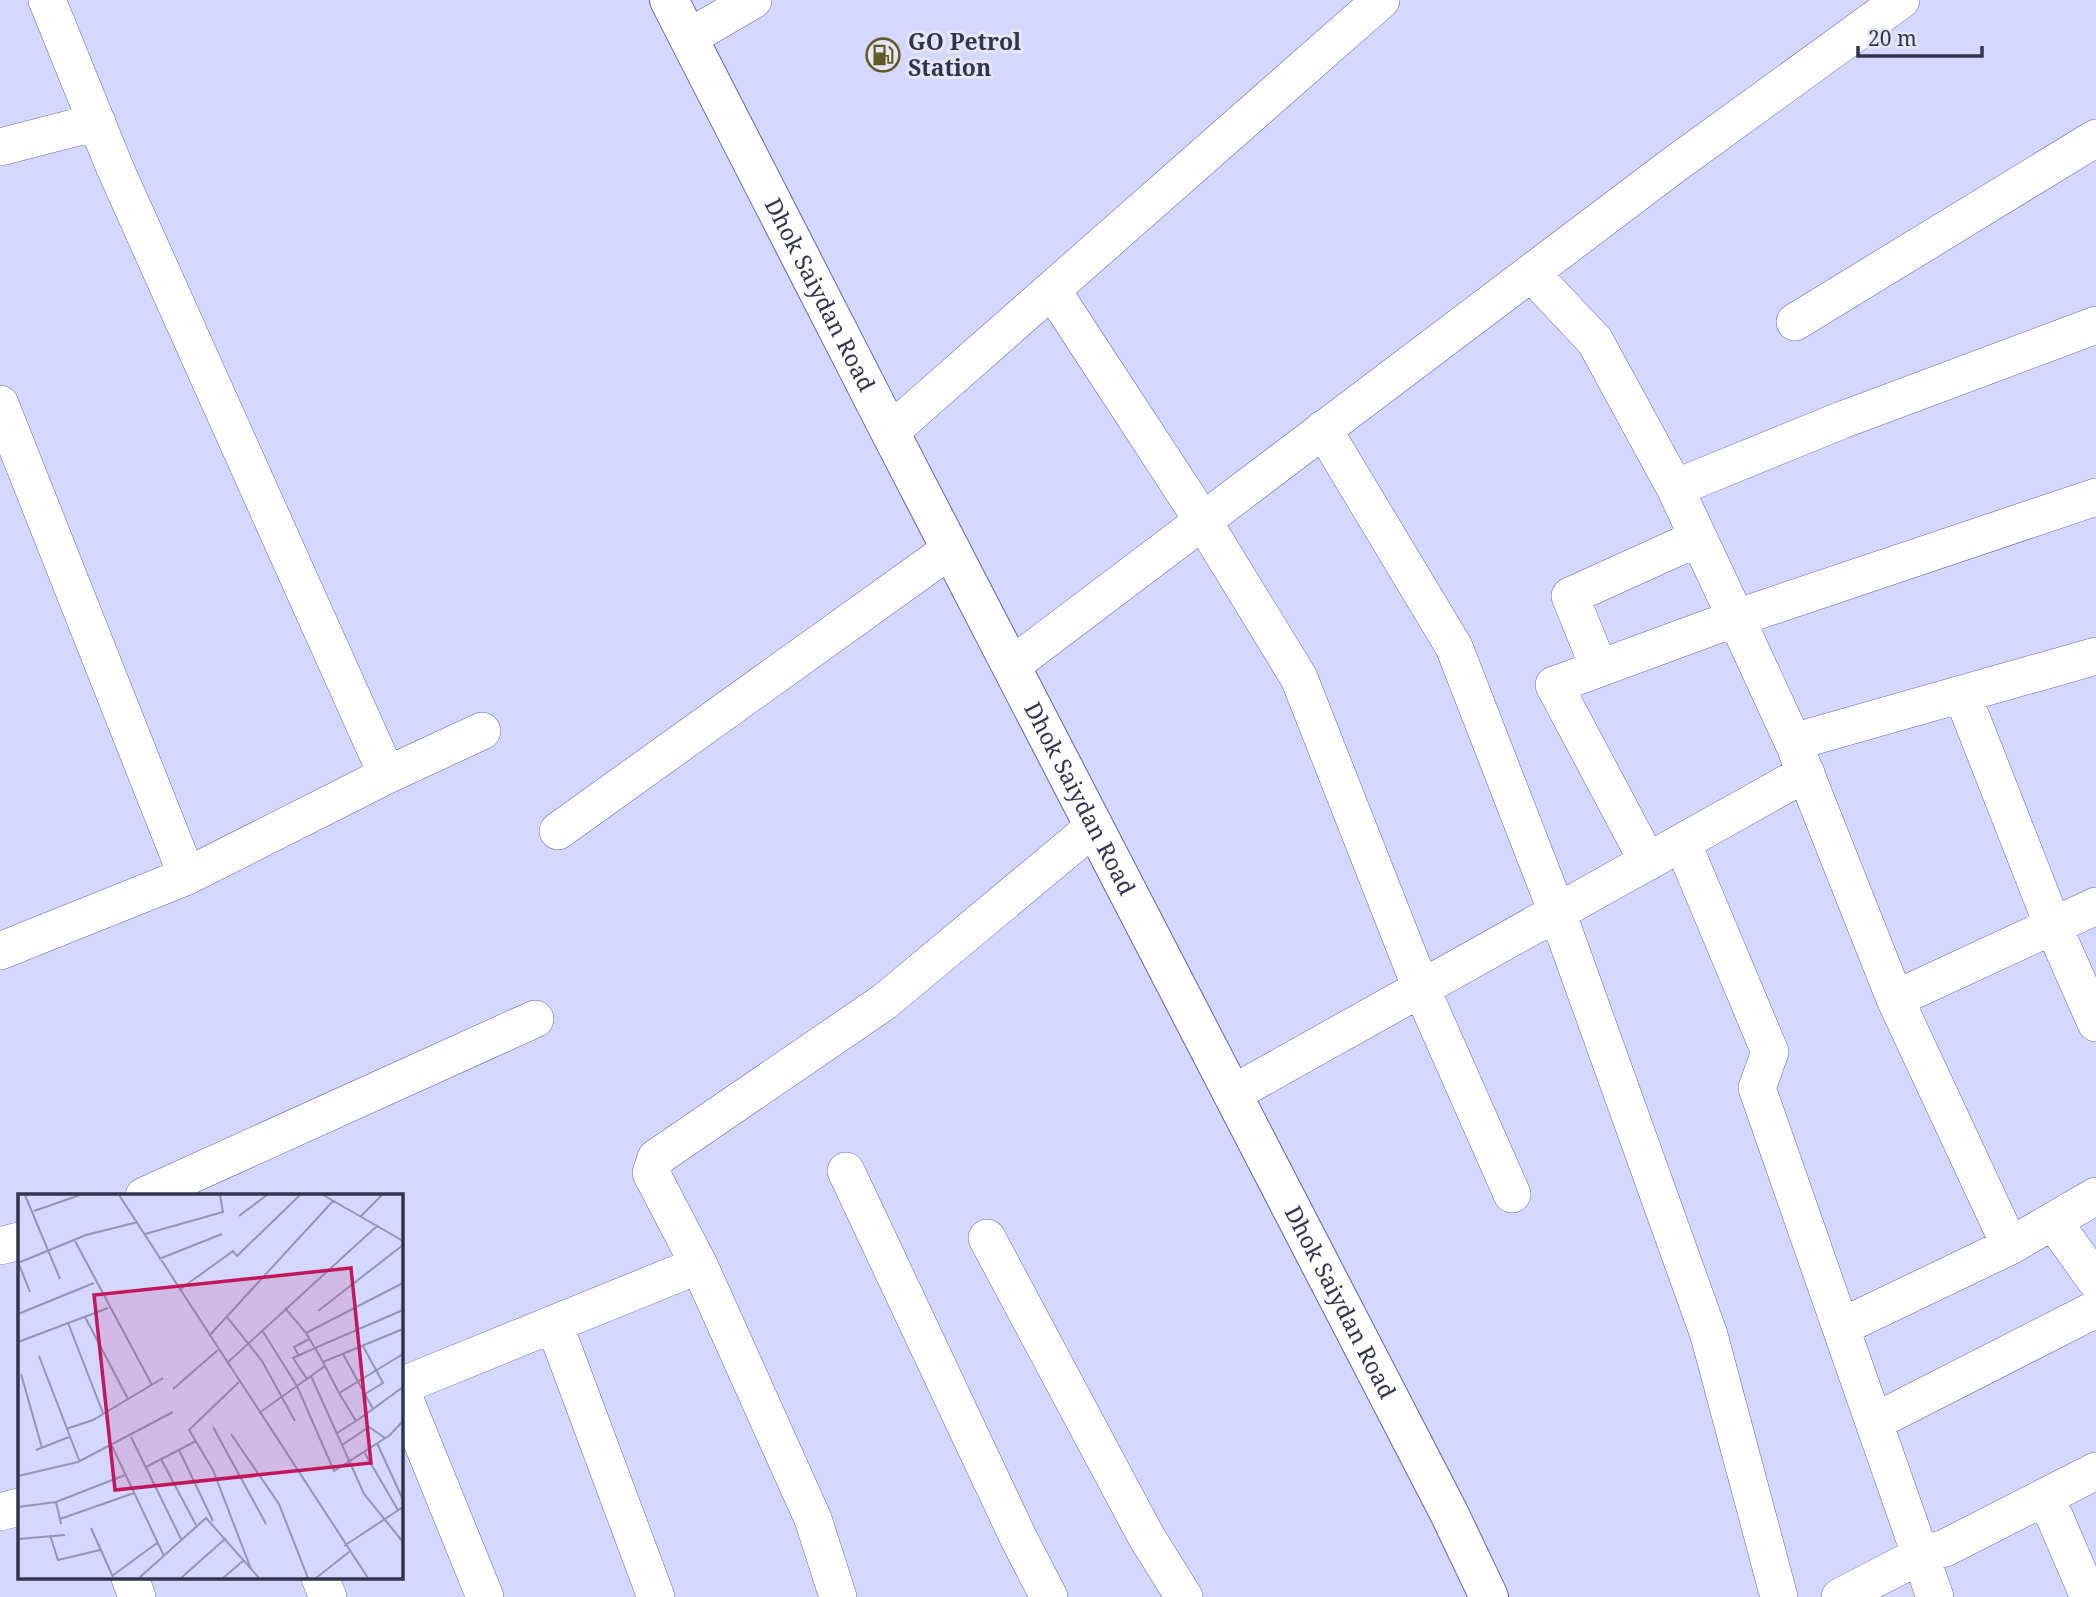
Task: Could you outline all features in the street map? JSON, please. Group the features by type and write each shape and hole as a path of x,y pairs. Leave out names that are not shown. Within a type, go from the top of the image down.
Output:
{"main road":[{"name":"Dhok Saiydan Road","path":"669,0 1449,1513 1489,1597"}],"street":[{"path":"47,0 115,168 387,775"},
{"path":"688,38 753,0"},
{"path":"890,432 1381,0"},
{"path":"1011,666 1671,167 1901,0"},
{"path":"0,147 97,122"},
{"path":"1795,322 2096,138"},
{"path":"1531,273 1595,341 1675,488 1799,757 1895,999 2010,1246"},
{"path":"1052,290 1203,521 1299,678 1421,988 1512,1194"},
{"path":"1675,488 1842,420 2096,325"},
{"path":"0,404 187,876"},
{"path":"1324,429 1454,647 1557,912 1709,1335 1779,1597"},
{"path":"1648,862 1554,685 1736,618 2096,497"},
{"path":"1599,668 1570,596 1698,538"},
{"path":"558,831 951,549"},
{"path":"1232,1094 1682,842 1799,757 1962,694 2096,656"},
{"path":"1962,694 2053,926 2096,1023"},
{"path":"0,951 187,876 387,775 482,731"},
{"path":"838,1597 813,1519 699,1265 650,1173 656,1158 884,1002 1094,827"},
{"path":"1682,842 1770,1052 1757,1088 1935,1597"},
{"path":"1895,999 2096,906"},
{"path":"165,1193 536,1019"},
{"path":"846,1171 1018,1537 1049,1597"},
{"path":"1841,1327 2010,1246 2096,1196"},
{"path":"2053,1222 2096,1281"},
{"path":"987,1238 1146,1535 1184,1597"},
{"path":"402,1388 699,1265"},
{"path":"1874,1422 2096,1309"},
{"path":"554,1324 656,1597"},
{"path":"402,1390 485,1597"},
{"path":"1840,1597 1921,1555 1945,1548 2096,1472"},
{"path":"2046,1497 2089,1597"},
{"path":"0,1512 18,1507"},
{"path":"131,1580 136,1597"},
{"path":"321,1580 328,1597"}],"place":[{"name":"GO Petrol Station","path":"883,55"}]}
